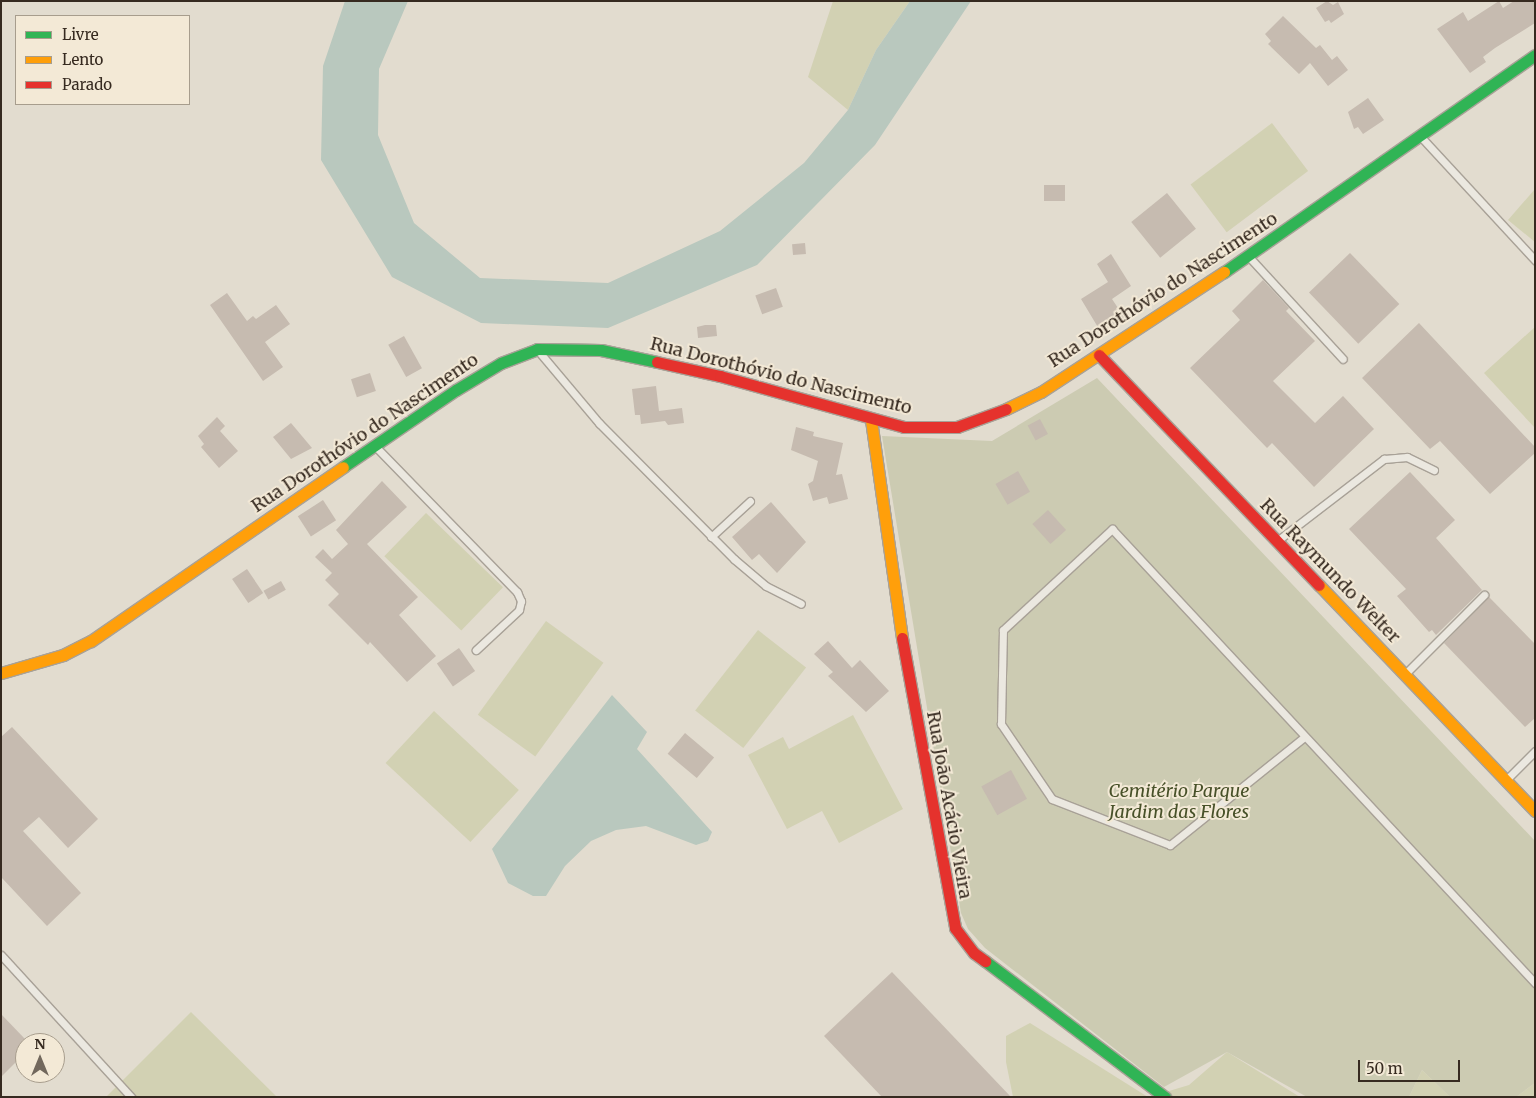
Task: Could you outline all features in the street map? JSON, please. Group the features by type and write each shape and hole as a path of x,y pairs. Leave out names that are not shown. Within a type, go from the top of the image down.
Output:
{"street":[{"name":"Rua Dorothóvio do Nascimento","path":"1,673 63,655 91,641 481,374 537,349 601,350 720,376 871,420 922,429 972,424 1023,402 1099,355 1249,256 1535,55"},
{"name":"Rua Raymundo Welter","path":"1099,355 1535,811"},
{"name":"Rua João Acácio Vieira","path":"871,420 901,634 954,928 974,952 994,969 1164,1097"}],"lane":[{"path":"1419,136 1535,260"},
{"path":"1249,256 1343,359"},
{"path":"537,349 599,423 711,537 766,586 801,604"},
{"path":"375,446 517,592 521,601 519,610 476,650"},
{"path":"1277,541 1384,459 1407,457 1434,470"},
{"path":"711,537 750,501"},
{"path":"1303,738 1170,844 1052,800 1001,724 1003,630 1112,530 1303,738 1535,983"},
{"path":"1404,674 1484,594"},
{"path":"1505,780 1535,751"},
{"path":"1,955 131,1097"}],"green space":[{"path":"833,1 910,1 876,50 848,110 808,77"},
{"path":"1272,123 1308,171 1227,232 1191,184"},
{"path":"1535,189 1535,242 1508,220"},
{"path":"1535,327 1535,428 1484,373"},
{"name":"Cemitério Parque Jardim das Flores","path":"1097,378 1535,841 1535,1083 1516,1097 1450,1097 1422,1070 1409,1097 1307,1097 1227,1052 1164,1087 985,948 968,929 961,913 882,436 992,441"},
{"path":"426,513 503,587 461,630 384,556"},
{"path":"546,621 603,663 535,757 478,715"},
{"path":"758,630 806,668 743,748 695,710"},
{"path":"434,711 519,790 470,842 386,763"},
{"path":"853,715 903,809 839,843 822,811 787,829 748,755 783,737 789,749"},
{"path":"191,1012 277,1097 106,1097"},
{"path":"1030,1023 1148,1097 1013,1097 1006,1062 1006,1036"},
{"path":"1227,1052 1300,1097 1149,1097 1189,1085"},
{"path":"1422,1070 1450,1097 1409,1097"},
{"path":"1535,1083 1535,1097 1516,1097"}],"shaded area":[{"path":"345,1 408,1 379,69 378,135 414,223 480,278 608,283 720,231 804,163 848,110 876,50 910,1 971,1 875,145 757,265 608,328 481,323 392,277 321,160 323,66"},
{"path":"612,695 647,732 637,749 712,832 708,841 696,845 646,826 616,830 591,841 565,866 546,896 533,896 508,883 492,849"}],"building":[{"path":"1327,1 1333,5 1338,2 1344,14 1331,23 1329,20 1325,22 1316,8"},
{"path":"1499,1 1503,8 1514,1 1535,1 1535,23 1483,57 1486,62 1470,73 1437,29 1463,12 1468,21"},
{"path":"1283,16 1316,48 1320,45 1332,60 1337,56 1348,70 1328,86 1310,63 1299,74 1268,44 1271,41 1265,34"},
{"path":"1368,98 1384,120 1363,134 1358,127 1354,129 1348,112"},
{"path":"1044,185 1065,185 1065,201 1044,201"},
{"path":"1167,193 1196,229 1160,258 1131,222"},
{"path":"805,243 806,254 793,255 792,244"},
{"path":"1350,253 1399,304 1358,344 1309,293"},
{"path":"1111,254 1131,286 1112,299 1126,320 1102,334 1081,299 1108,282 1097,264"},
{"path":"1263,280 1289,308 1286,311 1315,341 1273,381 1315,423 1343,396 1374,429 1314,487 1272,443 1267,448 1190,368 1240,320 1232,311"},
{"path":"776,288 783,307 762,314 755,296"},
{"path":"227,293 247,321 253,316 256,319 276,305 290,324 265,342 283,367 263,381 210,305"},
{"path":"1419,323 1535,447 1535,453 1490,494 1440,441 1430,449 1362,378"},
{"path":"716,325 717,336 698,338 697,327"},
{"path":"404,336 422,368 406,377 388,345"},
{"path":"370,373 376,391 357,397 351,379"},
{"path":"656,386 659,411 682,408 684,423 668,425 665,421 641,424 640,415 635,415 632,389"},
{"path":"217,417 225,426 220,431 238,451 219,468 201,447 204,444 198,436"},
{"path":"1040,419 1048,434 1036,441 1028,426"},
{"path":"291,423 312,448 291,459 273,437"},
{"path":"796,427 814,432 813,436 843,443 836,475 842,474 848,499 829,504 827,497 813,501 808,484 813,481 818,461 791,450"},
{"path":"1018,471 1030,492 1007,505 995,484"},
{"path":"1410,472 1455,520 1436,538 1482,590 1436,635 1432,630 1429,632 1397,596 1406,589 1349,529"},
{"path":"382,481 407,507 367,544 418,597 399,615 436,656 407,682 370,642 368,645 328,605 339,594 325,580 332,573 315,557 323,549 332,559 348,544 336,530"},
{"path":"323,500 336,520 311,536 298,516"},
{"path":"771,502 806,542 777,573 759,554 752,560 732,537"},
{"path":"1048,510 1066,530 1050,544 1032,524"},
{"path":"247,569 263,593 248,603 232,579"},
{"path":"281,581 286,590 268,599 264,591"},
{"path":"1489,597 1535,644 1535,718 1525,727 1444,643"},
{"path":"828,641 852,668 860,660 889,691 866,712 828,676 833,672 814,654"},
{"path":"459,648 475,671 453,686 437,663"},
{"path":"12,727 98,819 68,848 39,817 23,831 81,893 47,926 1,877 1,737"},
{"path":"685,733 714,757 697,778 668,754"},
{"path":"1011,770 1027,799 997,815 981,786"},
{"path":"892,972 1011,1097 882,1097 824,1036"},
{"path":"1,1014 19,1033 15,1033 15,1063 1,1077"}],"traffic: fast":[{"path":"1224,272 1535,55"},
{"path":"343,467 456,390 501,363 537,349 601,350 657,362"},
{"path":"985,961 1165,1097"}],"traffic: slow":[{"path":"1006,409 1041,392 1224,272"},
{"path":"871,420 902,638"},
{"path":"1,673 63,655 91,641 343,467"},
{"path":"1319,585 1535,811"}],"traffic: jam":[{"path":"1099,355 1319,585"},
{"path":"657,362 720,376 904,427 957,427 1006,409"},
{"path":"902,638 955,928 974,953 985,961"}]}
